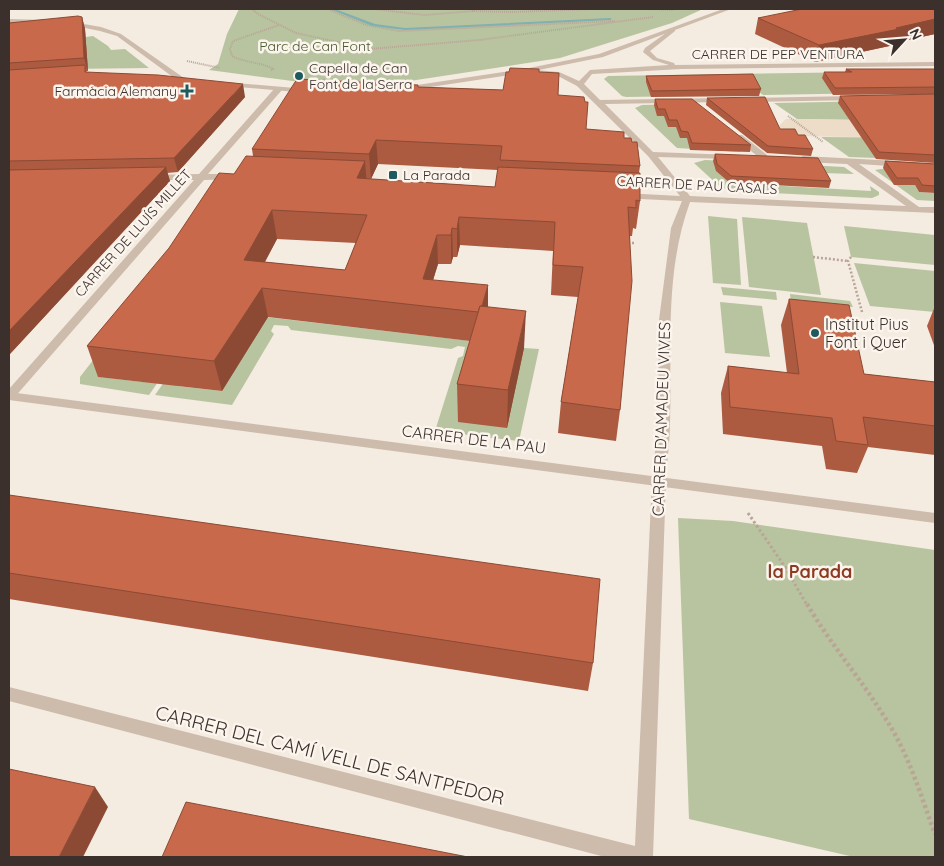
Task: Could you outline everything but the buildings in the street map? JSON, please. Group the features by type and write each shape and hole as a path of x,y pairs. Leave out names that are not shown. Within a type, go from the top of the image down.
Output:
{"street":[{"path":"400,90 524,71 601,56 728,9"},
{"path":"9,21 57,22 101,29 118,35 180,78"},
{"name":"CARRER DE PEP VENTURA","path":"673,30 647,48 646,52 655,59 681,67"},
{"name":"CARRER DE PEP VENTURA","path":"580,84 586,75 596,71 681,67 935,64"},
{"path":"524,71 559,74 580,84 651,154 687,199"},
{"path":"160,76 190,79"},
{"path":"219,83 312,92"},
{"name":"CARRER DE LLUÍS MILLET","path":"9,396 278,90"},
{"path":"739,100 860,98"},
{"path":"599,102 730,100"},
{"path":"694,101 702,107"},
{"path":"733,132 764,158"},
{"path":"651,154 773,158"},
{"path":"792,159 935,166"},
{"path":"850,162 915,208"},
{"path":"144,177 204,176 246,178"},
{"name":"CARRER DE PAU CASALS","path":"609,195 935,210"},
{"name":"CARRER D'AMADEU VIVES","path":"644,857 659,480 664,423 664,320 676,228 687,199"},
{"name":"CARRER DE LA PAU","path":"9,396 659,480 935,518"},
{"name":"CARRER DEL CAMÍ VELL DE SANTPEDOR","path":"9,694 640,857"}],"path":[{"path":"252,9 258,14 296,33 370,49 479,40 661,16"},
{"path":"374,9 403,15 434,15 487,9"},
{"path":"472,11 511,12 593,9"},
{"path":"330,10 366,25 399,32 626,21"},
{"path":"670,14 679,13"},
{"path":"269,71 274,69 266,63 239,61 232,56 230,49 232,41 279,24"},
{"path":"164,67 186,61 227,69"},
{"path":"345,82 392,80"},
{"path":"792,119 815,136"},
{"path":"619,242 636,243"},
{"path":"813,257 848,261"},
{"path":"848,261 851,258"},
{"path":"848,261 862,312"},
{"path":"732,490 785,567 825,635 887,720 903,749 935,834"}],"green space":[{"name":"Parc de Can Font","path":"239,9 703,9 672,23 560,58 390,84 308,83 209,70 218,64 227,34"},
{"path":"93,36 111,50 125,49 149,68 66,69 86,37"},
{"path":"935,71 935,92 763,95 735,74"},
{"path":"725,74 753,95 626,97 622,96 604,79 608,76"},
{"path":"935,100 839,104 848,117 935,121 797,119 774,103"},
{"path":"686,104 741,152 677,148 635,108 642,105"},
{"path":"821,137 935,138 935,142 865,142 876,158 849,157"},
{"path":"705,160 844,167 854,174 822,173 728,178 729,183 871,191 870,186 879,192 879,195 872,198 731,191 719,186 694,163"},
{"path":"875,170 935,171 909,185 915,185 919,192 935,193 935,201 917,200"},
{"path":"708,216 737,219 741,285 713,283"},
{"path":"742,217 807,223 821,295 749,287"},
{"path":"844,226 935,235 935,265 851,257"},
{"path":"854,263 935,271 935,312 870,306"},
{"path":"721,287 776,292 777,300 723,295"},
{"path":"222,290 149,395 80,384 80,377 111,337 99,377 143,382 162,357"},
{"path":"790,294 850,301 853,307 791,302"},
{"path":"720,302 762,306 770,357 725,353"},
{"path":"213,312 177,386 222,391 266,317 480,342 506,428 524,348 539,349 519,441 435,431 458,358 463,356 465,347 458,346 451,349 291,330 288,326 274,325 271,331 274,334 232,405 155,395"},
{"path":"678,518 733,521 935,550 935,857 854,857 689,819"}],"shaded area":[{"path":"786,119 935,121 935,138 793,136 779,126"}],"waterway":[{"path":"332,9 374,25 405,29 610,19"}],"place":[{"name":"Capella de Can Font de la Serra","path":"299,76"},
{"name":"Farmàcia Alemany","path":"187,91"},
{"name":"La Parada","path":"393,175"},
{"name":"Institut Pius Font i Quer","path":"815,333"}],"district":[{"name":"la Parada","path":"810,571"}]}
